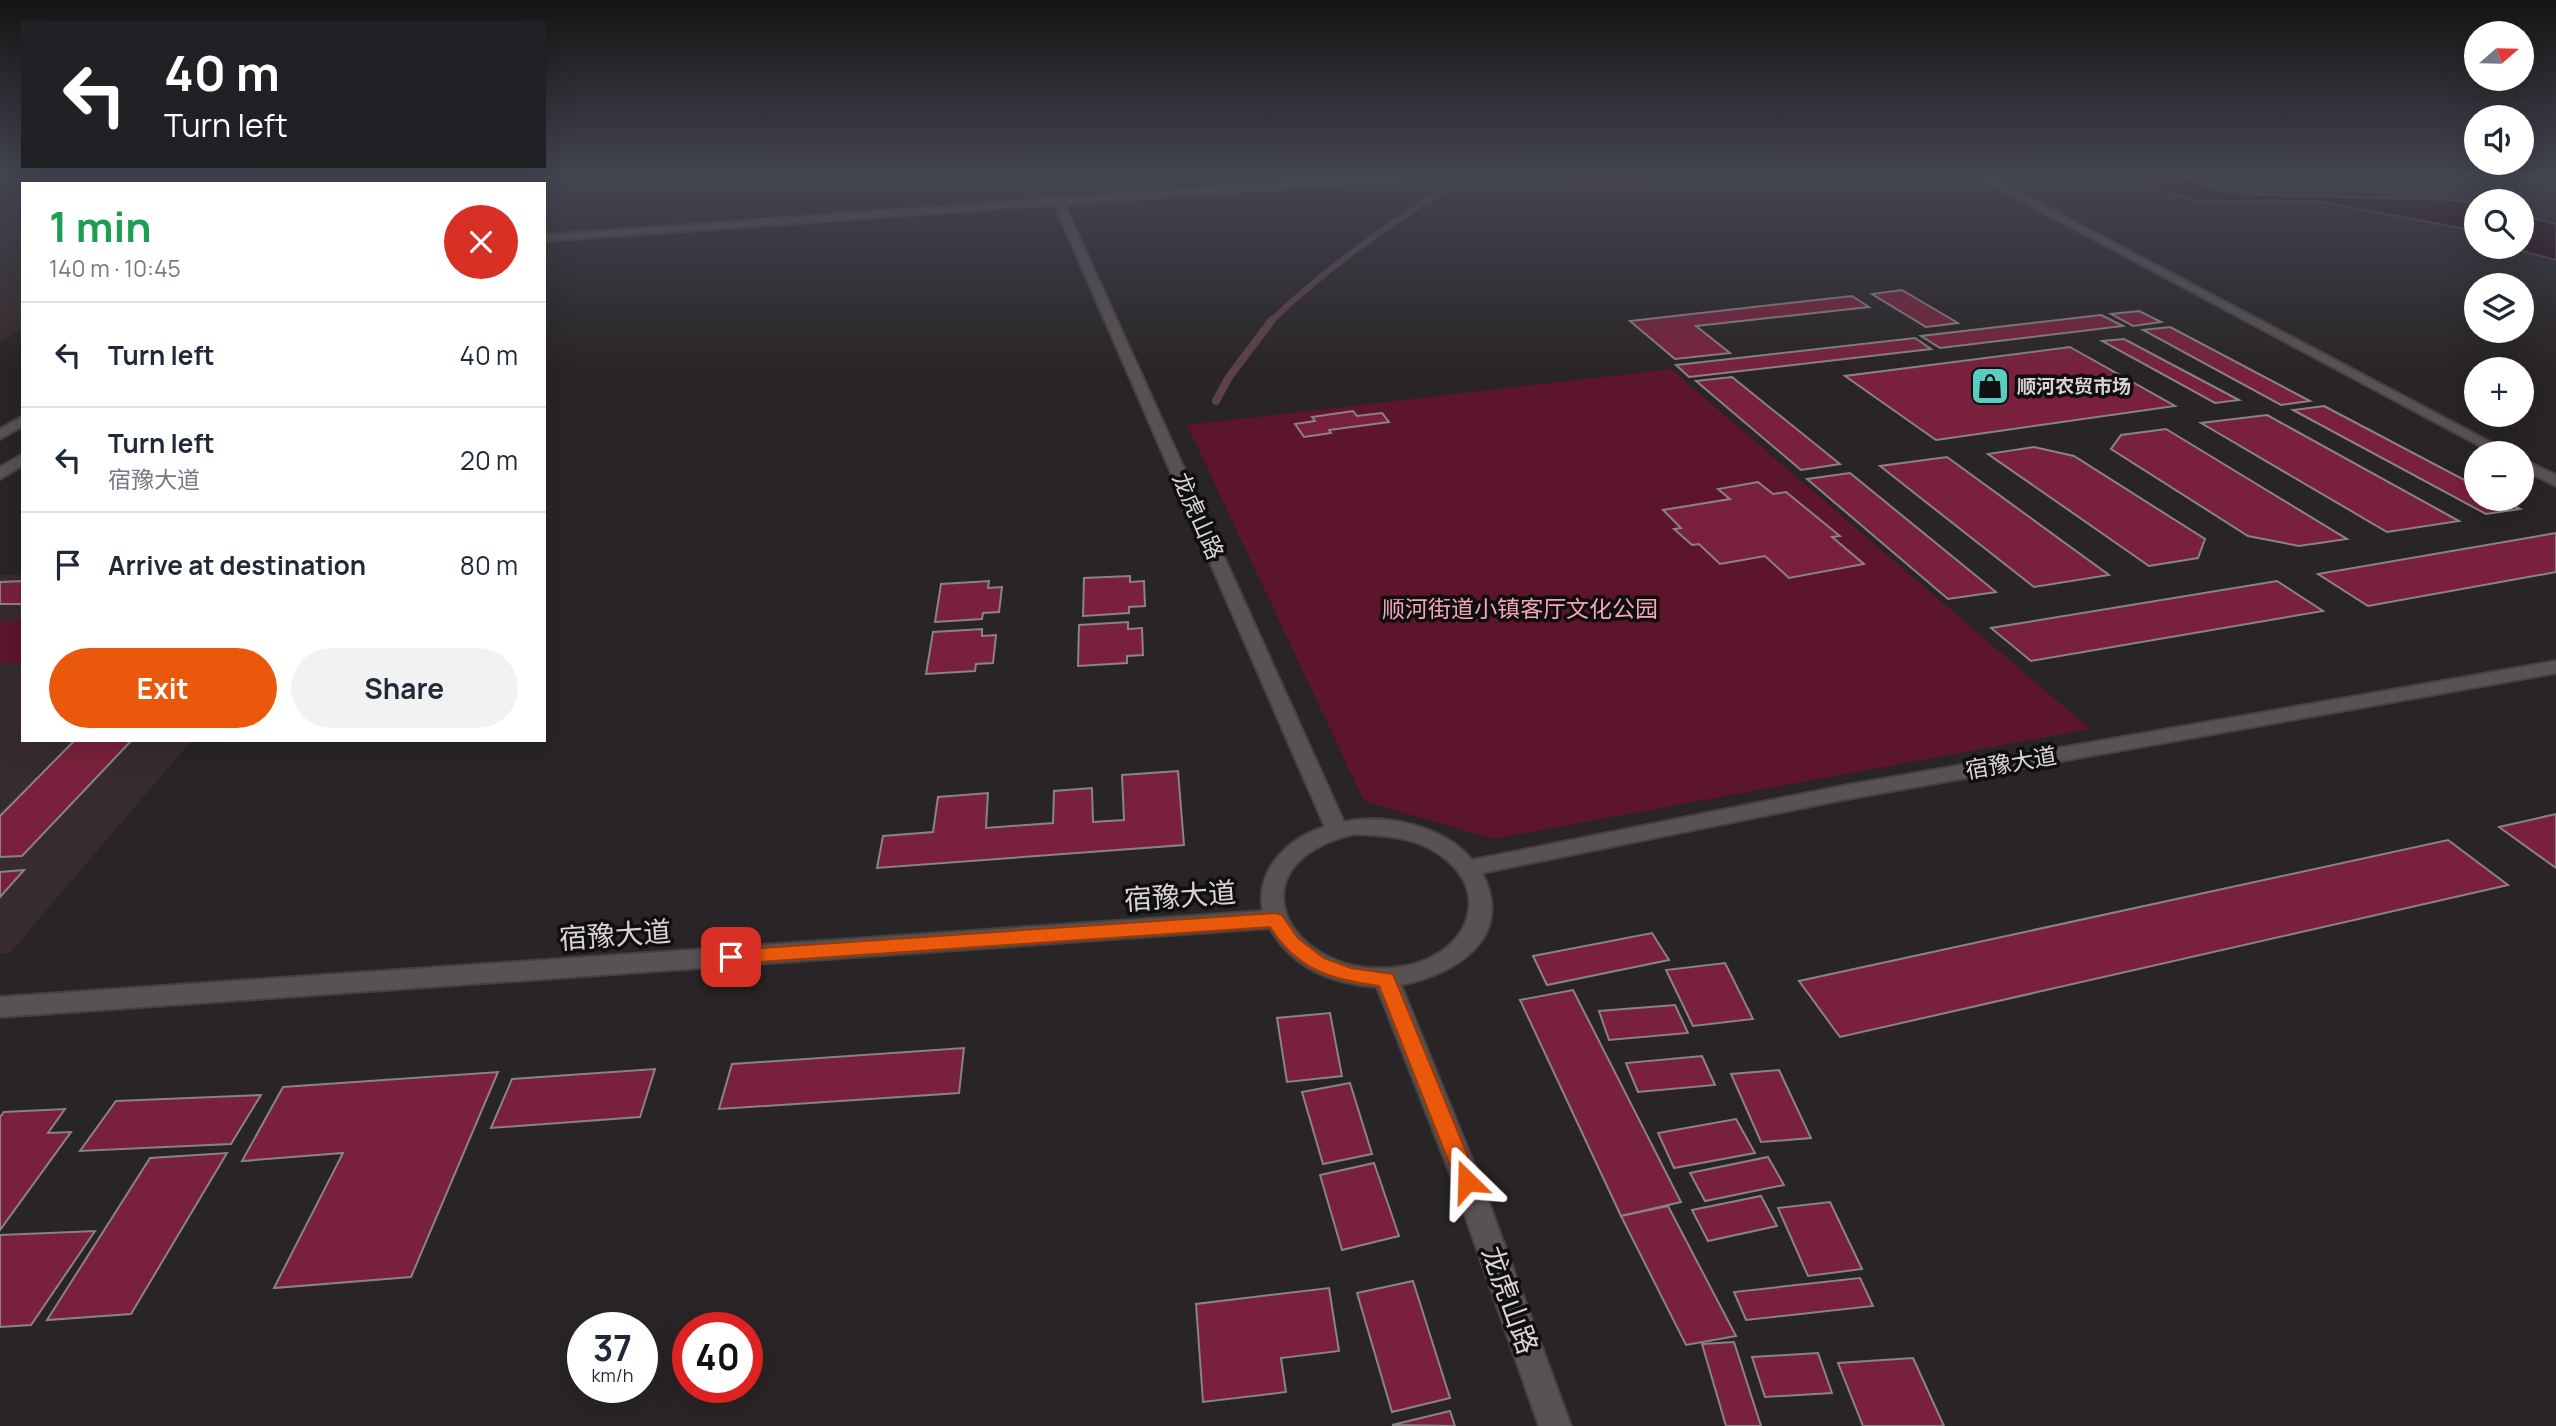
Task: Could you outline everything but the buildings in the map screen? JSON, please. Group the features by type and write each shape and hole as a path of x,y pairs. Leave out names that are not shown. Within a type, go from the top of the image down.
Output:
{"street":[{"name":"龙虎山路","path":"1076,241 1337,831"},
{"path":"2103,241 2481,441"},
{"path":"0,435 21,421"},
{"path":"0,474 21,459"},
{"path":"2534,469 2556,481"},
{"name":"宿豫大道","path":"1468,868 1842,793 2556,667"},
{"path":"1354,827 1387,827 1419,835 1447,849 1468,868 1480,891 1481,916 1471,940 1451,960 1421,974 1386,979 1350,975 1317,963 1291,943 1275,919 1271,894 1279,870 1296,849 1337,831 1354,827"},
{"name":"宿豫大道","path":"0,1007 1275,919"},
{"name":"龙虎山路","path":"1386,979 1467,1181 1555,1426"}],"shaded area":[{"path":"0,241 21,241 21,329 0,342"},
{"path":"2534,241 2556,241 2556,260 2534,254"},
{"path":"0,575 21,575 21,742 190,742 10,953 0,954"}],"green space":[{"name":"顺河街道小镇客厅文化公园","path":"1671,369 2090,729 1493,839 1364,801 1187,425"},
{"path":"21,621 21,663 0,663 0,622"}],"waterway":[{"path":"1272,320 1315,282 1369,241"},
{"path":"1216,401 1229,377 1272,320"}],"place":[{"name":"顺河农贸市场","path":"1990,386"}],"route":[{"path":"731,957 1275,919 1291,943 1317,963 1350,975 1386,979 1467,1181"}]}
